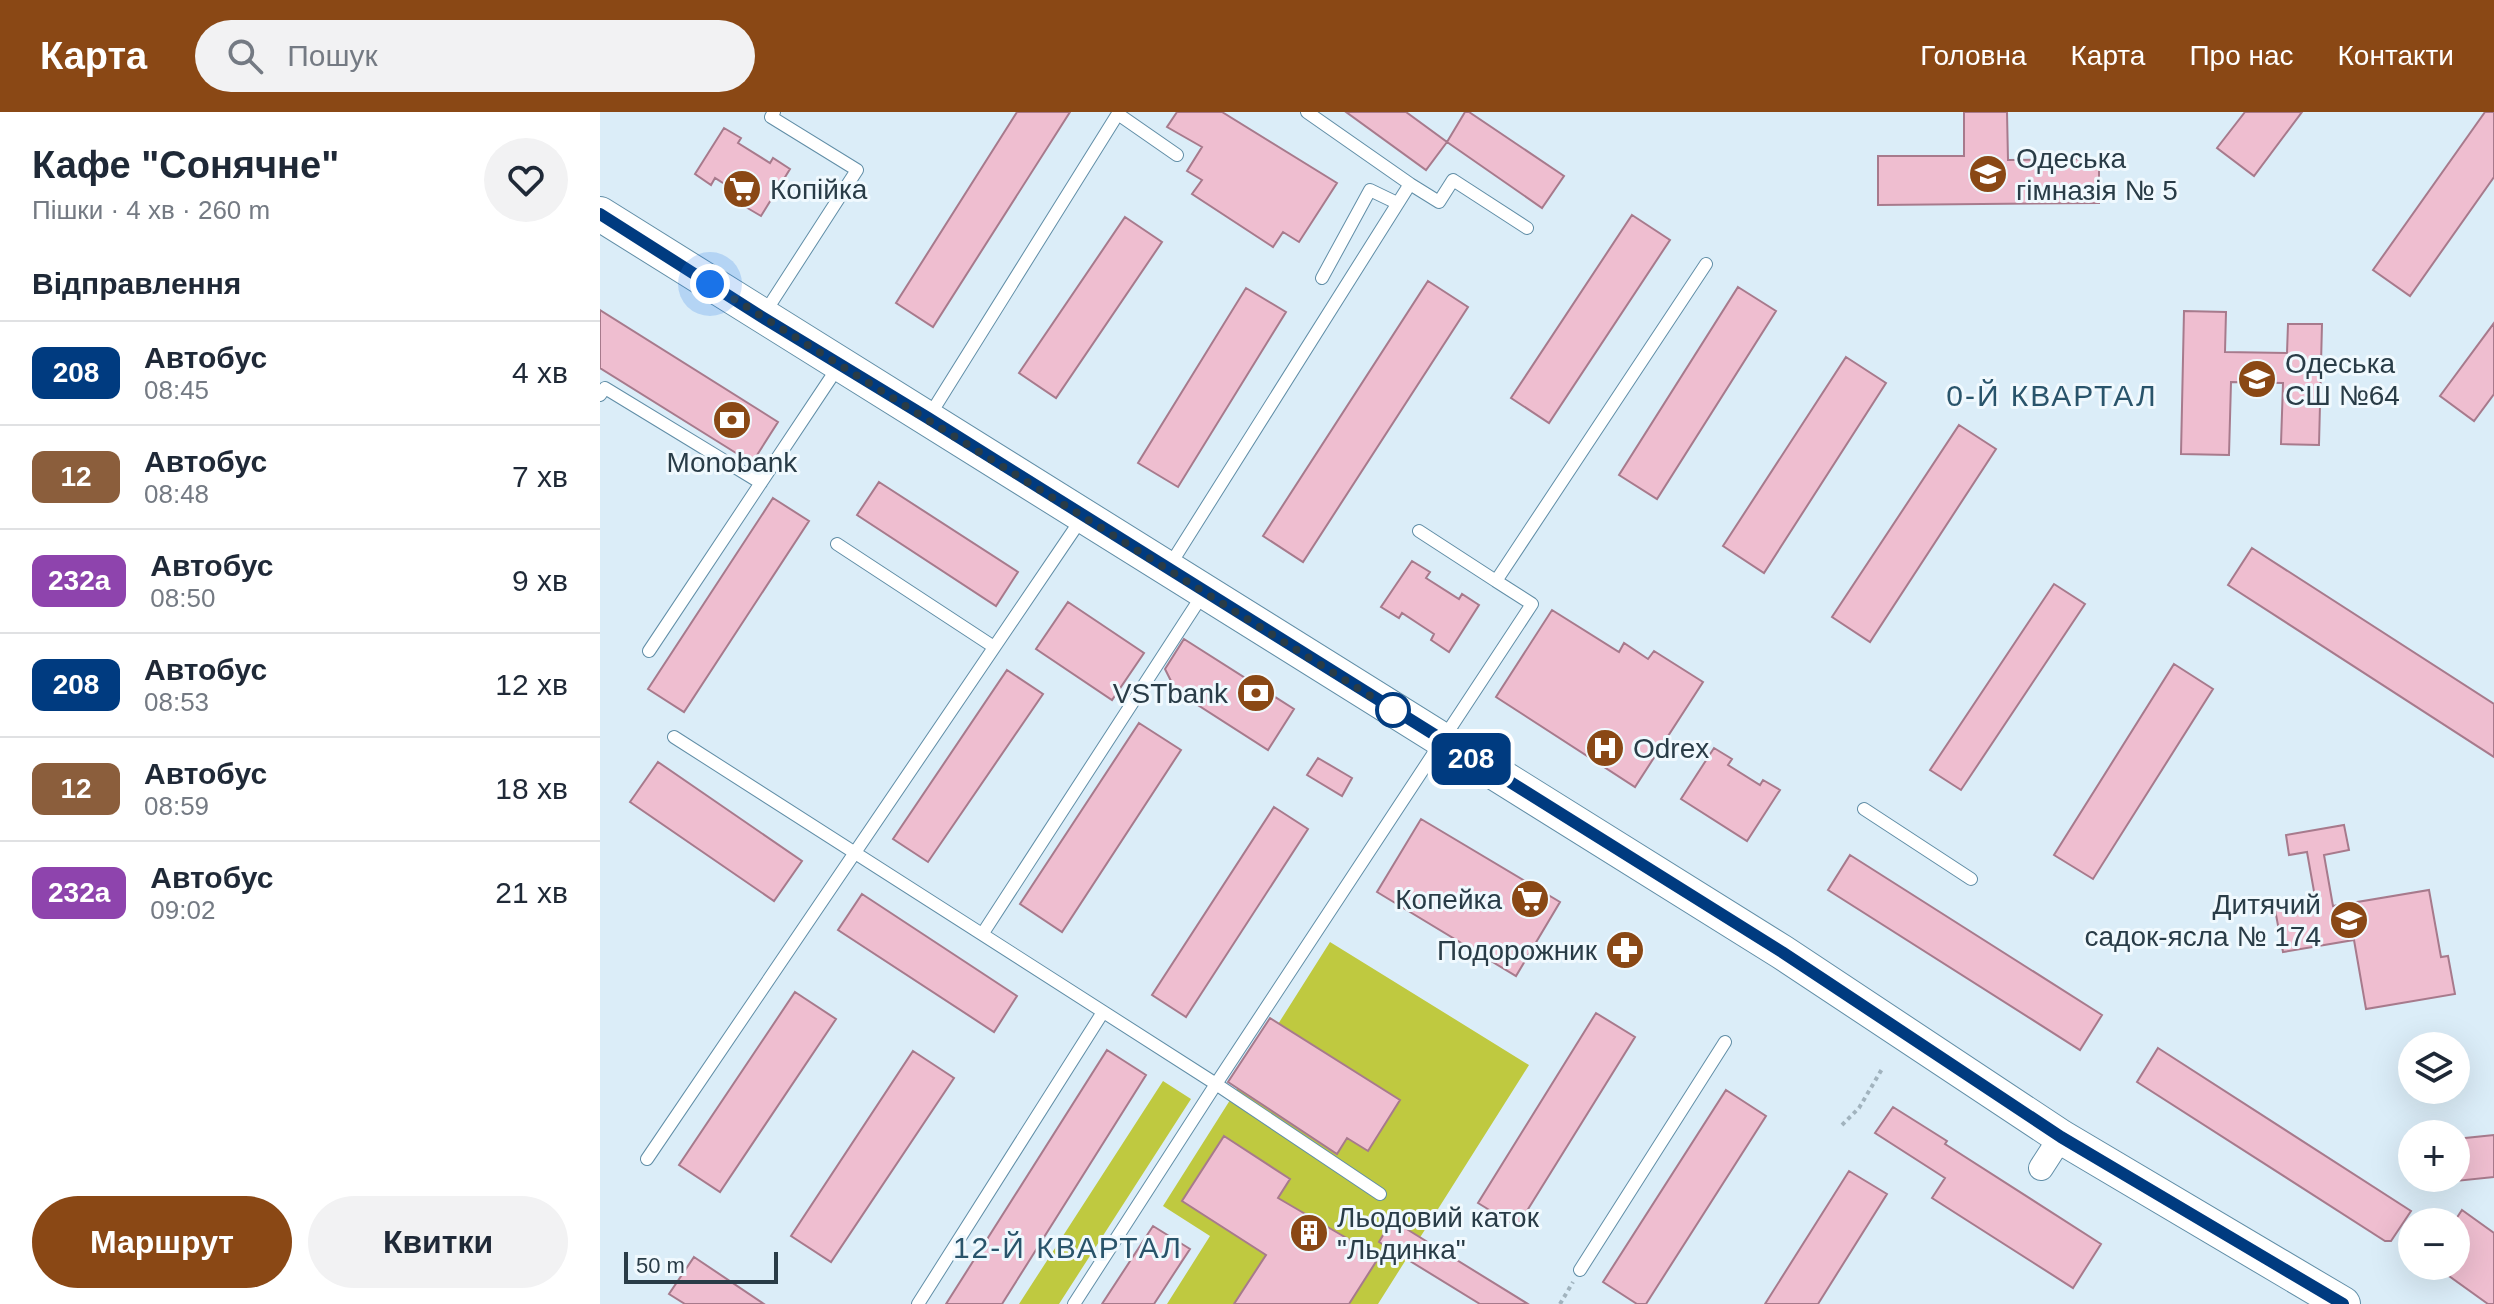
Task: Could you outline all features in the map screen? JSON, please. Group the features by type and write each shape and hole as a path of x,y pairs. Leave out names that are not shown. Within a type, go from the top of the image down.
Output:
{"main road":[{"path":"600,214 1782,952 2061,1137 2343,1304"}],"street":[{"path":"2041,1168 2061,1137"}],"lane":[{"path":"762,317 857,170 771,117 774,112"},
{"path":"1307,112 1439,202 1453,180 1527,228"},
{"path":"928,418 1119,113 1177,155"},
{"path":"1168,568 1410,184"},
{"path":"1322,278 1370,190 1397,203"},
{"path":"1496,581 1706,264"},
{"path":"649,651 840,364"},
{"path":"600,395 605,388 761,483"},
{"path":"647,1159 1083,515"},
{"path":"1074,1304 1532,604 1419,531"},
{"path":"837,544 994,647"},
{"path":"983,933 1205,591"},
{"path":"674,737 983,933 1380,1194"},
{"path":"1864,809 1971,879"},
{"path":"918,1304 1103,1012"},
{"path":"1580,1270 1725,1042"}],"path":[{"path":"1842,1125 1859,1108 1882,1069"},
{"path":"1560,1304 1580,1270"}],"green space":[{"path":"1330,942 1529,1065 1378,1304 1167,1304 1210,1236 1163,1206"},
{"path":"1163,1081 1191,1099 1059,1304 1019,1304"}],"building":[{"path":"1017,112 1070,112 933,327 896,303"},
{"path":"1177,112 1222,112 1337,183 1299,242 1283,232 1273,247 1192,194 1202,180 1187,171 1202,147 1167,127"},
{"path":"1346,112 1406,112 1447,142 1426,170"},
{"path":"1465,112 1564,176 1542,208 1447,142"},
{"path":"1964,112 2007,112 2008,160 2099,159 2099,203 1878,205 1878,156 1964,156"},
{"path":"2245,112 2302,112 2254,176 2217,148"},
{"path":"2485,112 2494,112 2494,177 2410,296 2373,270"},
{"path":"724,128 741,138 738,143 770,163 773,158 790,169 761,216 744,206 748,199 715,178 711,185 695,174"},
{"path":"1632,215 1670,240 1549,423 1511,398"},
{"path":"1125,217 1162,242 1056,398 1019,373"},
{"path":"1428,281 1468,307 1303,562 1263,536"},
{"path":"1738,287 1776,311 1657,499 1619,475"},
{"path":"1246,288 1286,312 1178,487 1138,463"},
{"path":"600,310 778,422 752,463 600,368"},
{"path":"2184,311 2226,312 2225,352 2287,353 2288,324 2322,324 2319,445 2281,444 2283,383 2231,382 2229,455 2181,454"},
{"path":"2494,323 2494,394 2474,421 2440,396"},
{"path":"1846,357 1886,383 1764,573 1723,546"},
{"path":"1959,425 1996,449 1870,642 1832,617"},
{"path":"879,482 1018,572 996,606 857,515"},
{"path":"773,498 809,521 684,712 648,689"},
{"path":"2252,548 2494,704 2494,757 2228,585"},
{"path":"1412,561 1430,572 1426,578 1459,599 1462,594 1479,605 1449,652 1431,640 1434,634 1402,613 1399,618 1381,607"},
{"path":"2054,584 2085,604 1961,790 1930,770"},
{"path":"1068,602 1144,653 1112,700 1036,649"},
{"path":"1552,610 1619,652 1624,643 1648,659 1654,651 1703,682 1635,787 1496,697"},
{"path":"1184,639 1294,709 1268,750 1176,691 1165,669"},
{"path":"2174,664 2213,689 2093,879 2054,855"},
{"path":"1007,670 1043,694 928,862 893,839"},
{"path":"1139,723 1181,750 1062,932 1020,904"},
{"path":"1714,748 1732,759 1728,765 1760,785 1763,780 1780,790 1747,841 1681,799"},
{"path":"1318,758 1352,778 1342,796 1307,775"},
{"path":"658,762 802,861 774,901 630,802"},
{"path":"1274,807 1308,829 1186,1017 1152,995"},
{"path":"1421,819 1560,902 1516,976 1377,892"},
{"path":"2344,825 2349,850 2324,855 2333,906 2429,890 2441,957 2448,956 2455,994 2366,1009 2354,940 2283,952 2274,904 2315,897 2307,852 2289,855 2286,835"},
{"path":"1850,855 2102,1015 2080,1050 1828,890"},
{"path":"862,894 1017,996 994,1032 838,930"},
{"path":"795,992 836,1019 720,1192 679,1165"},
{"path":"1596,1013 1635,1037 1517,1227 1478,1203"},
{"path":"1270,1018 1400,1100 1368,1151 1347,1138 1337,1154 1228,1082"},
{"path":"2158,1048 2406,1208 2398,1208 2398,1230 2391,1241 2385,1241 2137,1082"},
{"path":"1107,1050 1146,1075 1002,1304 946,1304"},
{"path":"913,1051 954,1078 831,1262 791,1236"},
{"path":"1726,1090 1766,1116 1646,1304 1637,1304 1603,1282"},
{"path":"1893,1107 2101,1244 2073,1288 1932,1198 1945,1178 1875,1133"},
{"path":"2494,1135 2494,1177 2470,1180 2470,1138"},
{"path":"1224,1136 1290,1179 1278,1198 1379,1257 1349,1304 1234,1304 1266,1255 1182,1201"},
{"path":"1849,1171 1887,1194 1818,1304 1765,1304"},
{"path":"2470,1216 2494,1233 2494,1304 2488,1304 2455,1280 2470,1280"},
{"path":"1392,1220 1528,1304 1480,1304 1379,1242"},
{"path":"1153,1226 1190,1249 1154,1304 1102,1304"},
{"path":"694,1257 764,1304 685,1304 669,1294"}],"bus line":[{"name":"208","path":"600,214 1608,842 1782,952 2061,1137 2343,1304"}],"place":[{"name":"Одеська гімназія № 5","path":"1988,174"},
{"name":"Копійка","path":"742,189"},
{"name":"Одеська СШ №64","path":"2257,379"},
{"name":"Monobank","path":"732,420"},
{"name":"VSTbank","path":"1256,693"},
{"name":"Odrex","path":"1605,748"},
{"name":"Копейка","path":"1530,899"},
{"name":"Дитячий садок-ясла № 174","path":"2349,920"},
{"name":"Подорожник","path":"1625,950"},
{"name":"Льодовий каток \"Льдинка\"","path":"1309,1233"}],"district":[{"name":"0-Й КВАРТАЛ","path":"2052,395"},
{"name":"12-Й КВАРТАЛ","path":"1068,1247"}],"route":[{"path":"710,284 1393,710"}]}
